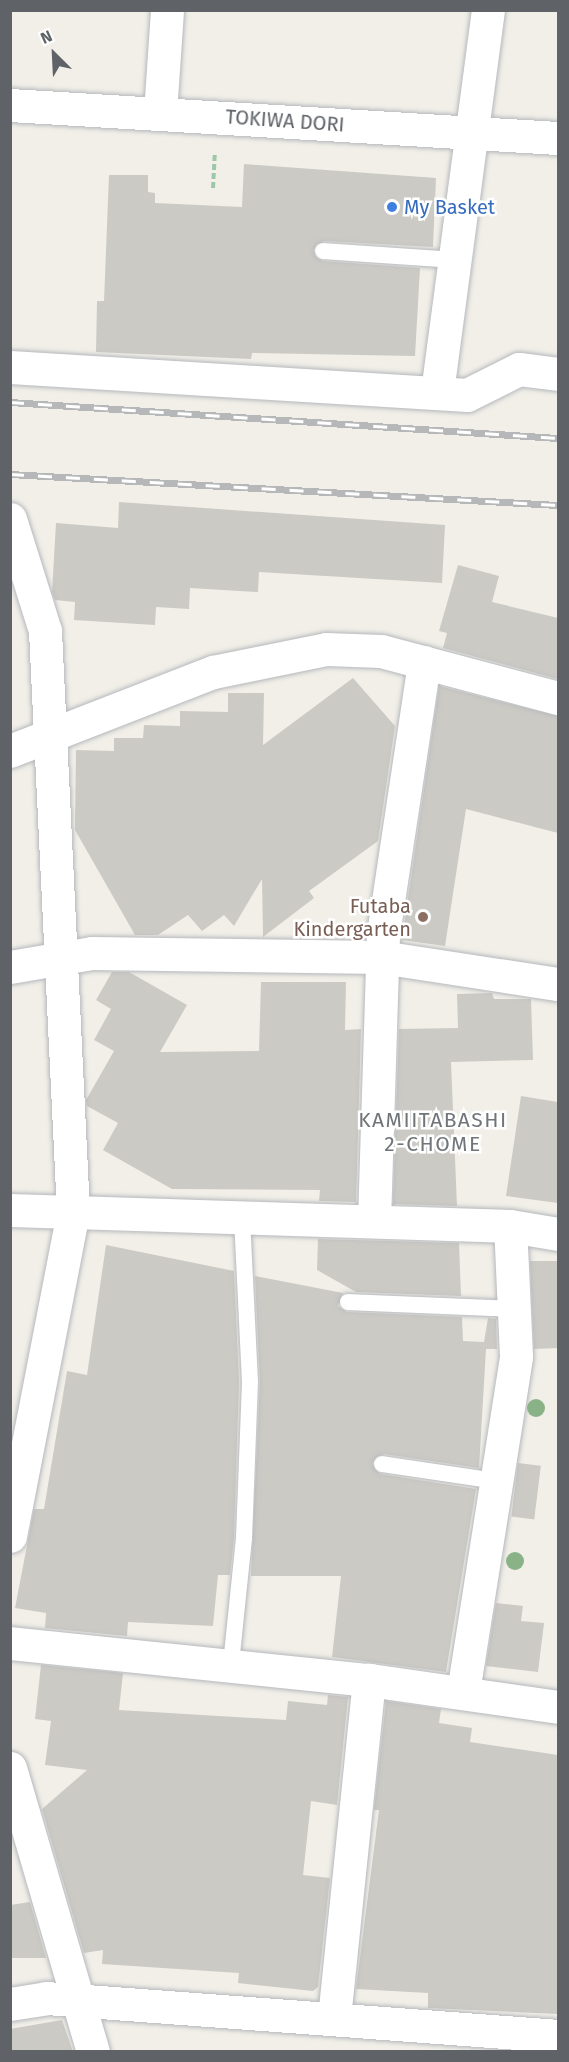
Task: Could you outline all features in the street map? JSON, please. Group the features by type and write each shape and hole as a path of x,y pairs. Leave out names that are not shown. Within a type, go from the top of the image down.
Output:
{"street":[{"path":"160,113 167,10"},
{"path":"437,392 488,10"},
{"name":"TOKIWA DORI","path":"10,105 558,138"},
{"path":"10,367 467,395 519,369 558,374"},
{"path":"10,519 19,577 45,631 74,1212 10,1536"},
{"path":"10,751 213,672 268,658 326,649 381,651 558,698"},
{"path":"374,1221 381,957 424,662"},
{"path":"10,968 92,953 381,957 558,984"},
{"path":"10,1210 510,1226 558,1234"},
{"path":"463,1692 516,1356 510,1226"},
{"path":"10,1643 369,1680 558,1707"},
{"path":"334,2018 369,1680"},
{"path":"10,1768 13,1800 79,2000 93,2052"},
{"path":"10,2004 79,2000 558,2036"}],"lane":[{"path":"323,251 455,260"},
{"path":"231,1664 244,1538 250,1382 242,1217"},
{"path":"348,1302 514,1309"},
{"path":"382,1464 496,1481"}],"path":[{"path":"213,188 215,150"}],"building":[{"path":"244,164 436,178 433,247 324,241 313,250 322,261 420,268 415,356 252,353 251,359 96,352 97,301 104,301 109,175 148,175 148,192 155,193 155,203 242,207"},
{"path":"119,502 445,525 442,583 259,572 258,592 190,588 189,609 156,607 155,625 74,620 75,602 55,600 52,592 56,523 118,528"},
{"path":"458,565 499,576 492,602 558,618 558,679 443,648 447,633 439,631"},
{"path":"353,678 395,726 378,841 309,891 314,898 263,937 262,879 234,926 224,915 202,931 188,915 158,935 135,935 75,830 76,750 114,751 114,738 143,738 144,725 180,726 180,711 228,712 228,693 264,693 263,745"},
{"path":"439,686 558,716 558,833 466,809 445,946 402,940"},
{"path":"112,972 129,972 187,1005 160,1052 259,1051 261,982 346,982 345,1030 361,1029 356,1202 319,1201 320,1190 172,1189 103,1150 118,1123 87,1106 86,1100 114,1051 94,1040 111,1009 96,1000"},
{"path":"492,993 494,999 531,999 533,1060 451,1062 457,1206 393,1204 399,1029 458,1028 457,994"},
{"path":"521,1096 558,1102 558,1203 506,1196"},
{"path":"318,1239 459,1243 461,1296 356,1292 317,1270"},
{"path":"106,1245 234,1271 239,1382 234,1537 230,1575 218,1575 213,1626 128,1622 127,1636 45,1628 46,1613 15,1608 34,1509 44,1509 67,1371 87,1375"},
{"path":"530,1261 558,1261 558,1348 534,1349"},
{"path":"255,1276 343,1293 338,1306 347,1312 462,1317 463,1341 484,1342 488,1318 496,1319 497,1349 486,1349 479,1468 384,1454 372,1463 380,1474 476,1489 446,1672 332,1657 341,1576 251,1576 260,1382"},
{"path":"518,1463 541,1466 534,1519 511,1517"},
{"path":"496,1603 523,1606 521,1621 544,1623 538,1672 486,1666"},
{"path":"41,1665 123,1673 119,1710 286,1720 288,1701 327,1705 328,1695 348,1697 337,1805 311,1801 303,1875 330,1878 318,1987 313,1991 238,1983 239,1973 102,1964 103,1950 84,1953 42,1809 87,1770 45,1765 51,1721 35,1719"},
{"path":"386,1701 441,1709 439,1723 472,1728 470,1742 558,1755 558,2014 428,2008 428,1993 356,1989 379,1810 374,1810"},
{"path":"30,1902 46,1958 10,1958 10,1905"},
{"path":"62,2020 73,2052 10,2052 10,2029"}],"railway":[{"path":"10,402 558,438"},
{"path":"10,474 558,505"}],"place":[{"name":"My Basket","path":"392,207"},
{"name":"Futaba Kindergarten","path":"423,917"}],"district":[{"name":"KAMIITABASHI 2-CHOME","path":"433,1132"}]}
